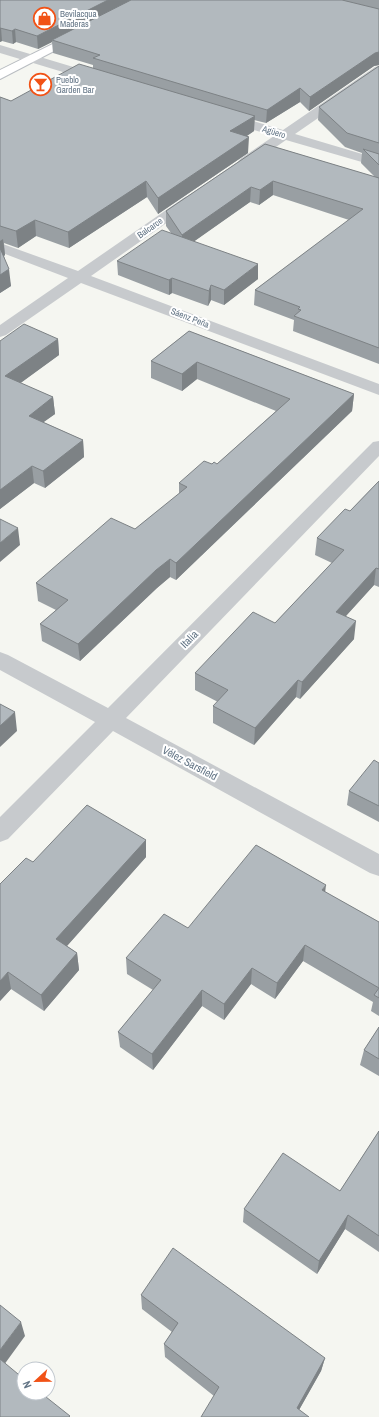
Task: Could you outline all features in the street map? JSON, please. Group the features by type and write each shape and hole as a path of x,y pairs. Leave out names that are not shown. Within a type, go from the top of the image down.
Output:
{"main road":[{"path":"0,75 88,29"}],"street":[{"path":"0,49 106,81"},
{"path":"234,170 379,70"},
{"name":"Agüero","path":"210,112 379,163"},
{"name":"Balcarce","path":"0,332 202,192"},
{"name":"Sáenz Peña","path":"0,246 379,390"},
{"name":"Italia","path":"0,832 379,446"},
{"name":"Vélez Sarsfield","path":"0,660 379,866"}],"building":[{"path":"0,0 108,0 37,36 15,29 12,31 0,28"},
{"path":"131,0 342,0 379,9 379,52 375,53 310,97 300,88 267,110 93,58 100,55 52,40"},
{"path":"79,64 255,116 230,131 249,137 158,198 146,181 68,232 35,220 16,231 0,226 0,97 11,101"},
{"path":"379,66 379,143 347,133 319,107"},
{"path":"265,144 379,178 379,348 294,316 301,310 298,309 300,307 255,290 363,209 273,181 260,190 251,187 182,235 166,211"},
{"path":"363,149 379,154 379,165"},
{"path":"162,230 258,264 224,290 211,285 209,291 172,278 169,280 117,261"},
{"path":"0,248 9,269 0,275"},
{"path":"24,324 58,339 5,376 53,397 29,416 83,440 43,471 32,466 0,490 0,341"},
{"path":"189,331 354,394 176,563 170,559 156,570 78,644 40,624 68,600 36,583 111,518 135,529 187,487 179,483 204,461 212,464 214,462 217,464 290,399 197,362 182,374 151,361"},
{"path":"379,481 379,569 376,568 336,612 356,621 302,682 298,680 255,728 213,706 228,690 195,673 253,612 275,623 344,550 317,538 345,509 350,511"},
{"path":"0,519 18,528 0,543"},
{"path":"0,704 15,712 0,726"},
{"path":"374,760 379,763 379,806 349,791"},
{"path":"87,805 146,840 56,939 77,953 41,995 8,972 0,981 0,884 26,858 33,862"},
{"path":"256,845 326,885 322,890 379,922 379,988 305,945 277,983 252,968 224,1004 202,990 152,1054 118,1032 161,980 126,958 164,914 188,928"},
{"path":"379,988 379,998 374,995"},
{"path":"379,1027 379,1059 364,1050"},
{"path":"379,1131 379,1236 348,1215 319,1261 244,1209 283,1153 340,1191"},
{"path":"173,1248 325,1358 297,1408 309,1417 201,1417 219,1387 164,1344 178,1323 141,1295"},
{"path":"0,1305 21,1322 0,1350"},
{"path":"0,1359 16,1372 16,1401 51,1401 70,1416 69,1417 0,1417"}],"place":[{"name":"Bevilacqua Maderas","path":"44,19"},
{"name":"Pueblo Garden Bar","path":"41,85"}]}
